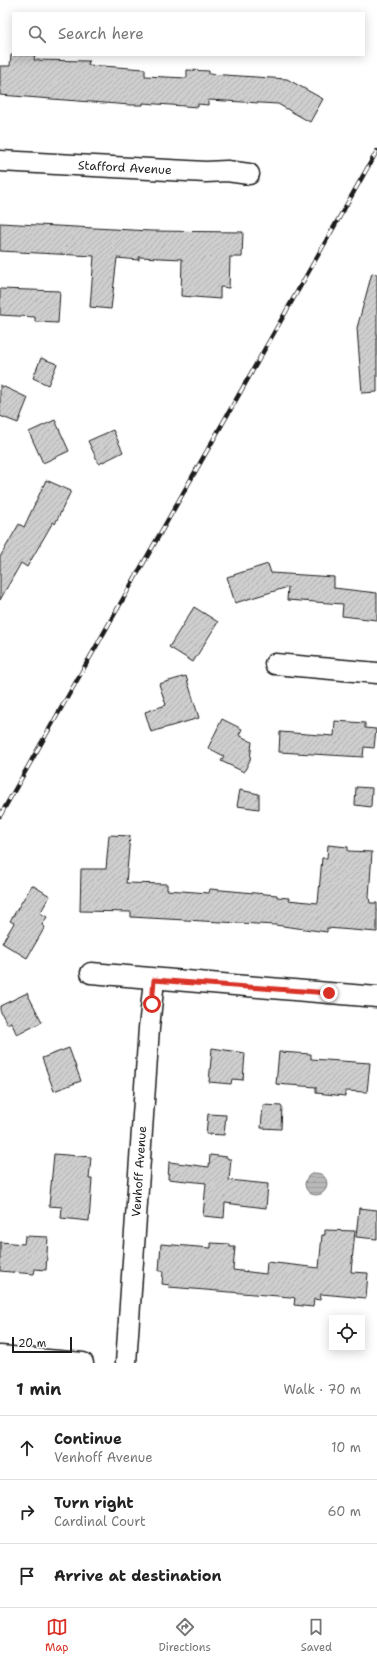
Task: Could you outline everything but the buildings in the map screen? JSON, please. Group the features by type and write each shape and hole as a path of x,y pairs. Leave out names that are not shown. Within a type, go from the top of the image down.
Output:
{"street":[{"name":"Stafford Avenue","path":"0,161 206,172 227,171 249,174"},
{"path":"275,664 377,673"},
{"path":"91,974 377,997"},
{"name":"Venhoff Avenue","path":"126,1363 149,1028 154,980"},
{"path":"0,1356 83,1363"}],"shaded area":[{"path":"316,1173 324,1176 327,1184 324,1192 316,1195 308,1192 305,1184 308,1176"}],"railway":[{"path":"0,816 377,151"}],"route":[{"path":"152,1004 154,980 329,993"}]}
